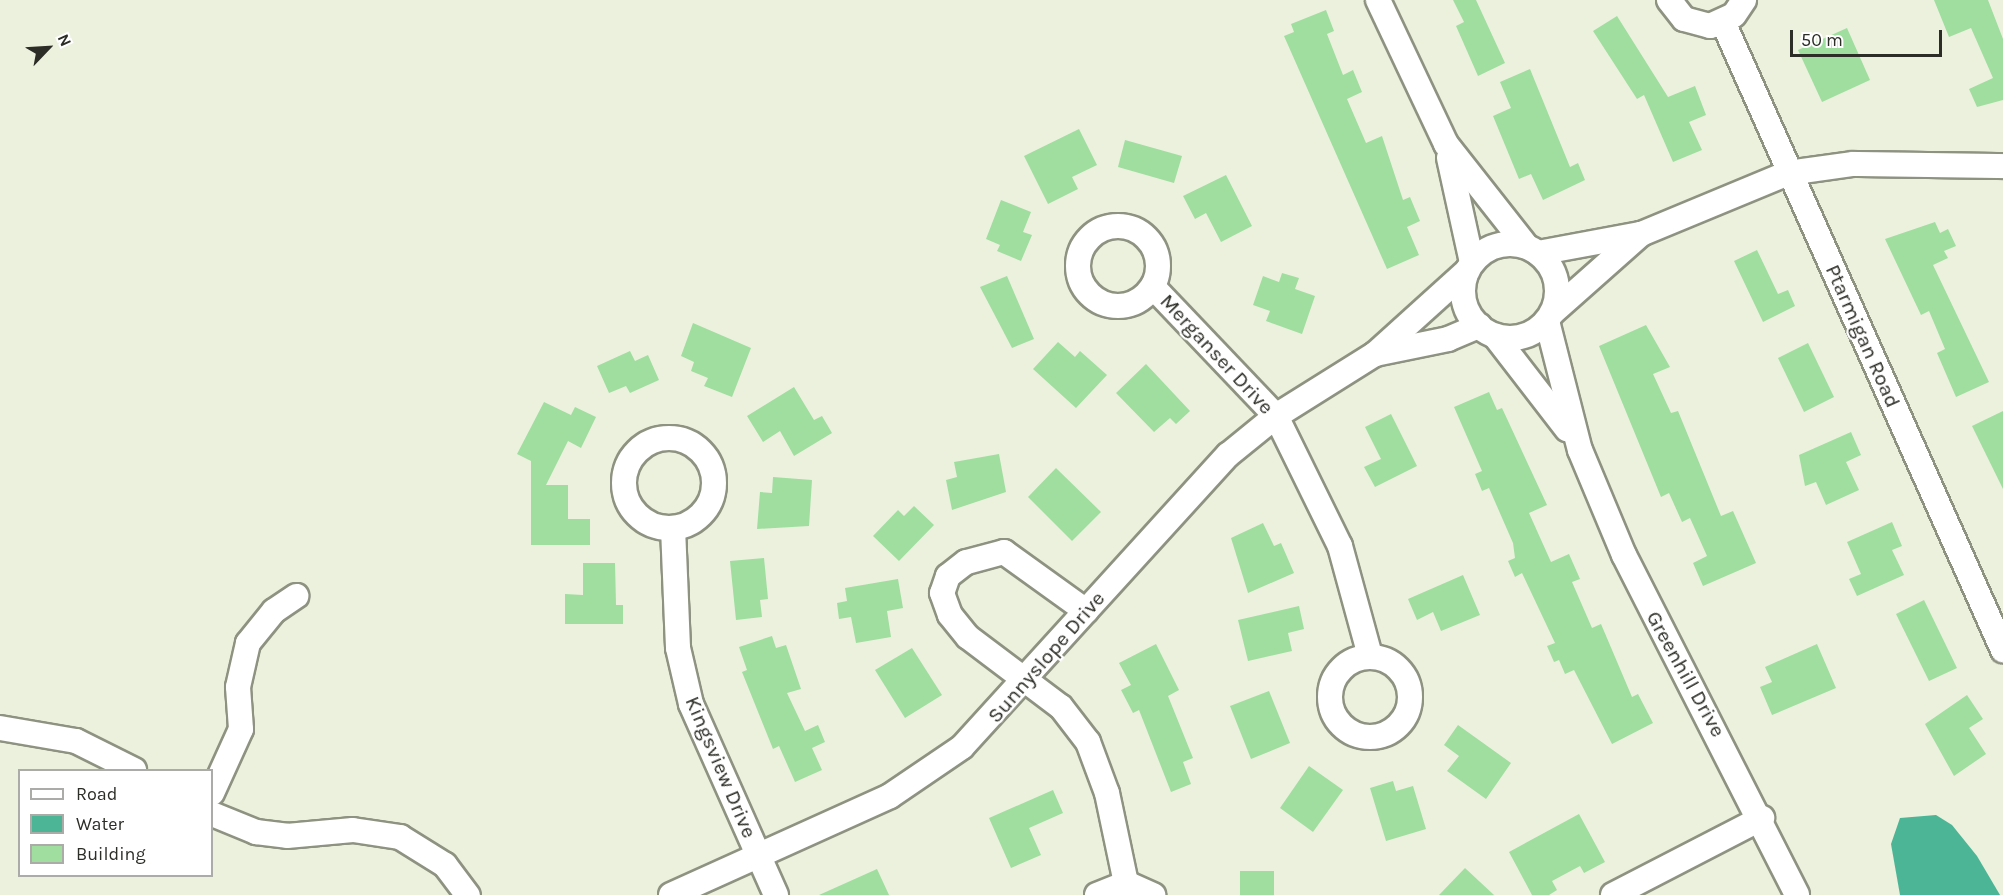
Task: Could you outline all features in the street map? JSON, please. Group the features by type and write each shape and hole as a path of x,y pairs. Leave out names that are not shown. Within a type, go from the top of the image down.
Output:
{"street":[{"path":"1378,0 1446,144 1554,274 1550,316"},
{"path":"1669,0 1697,24 1724,22 1744,0"},
{"name":"Ptarmigan Road","path":"1724,22 1788,173 2003,650"},
{"path":"1446,144 1470,267 1463,297 1487,331 1522,337 1550,316 1641,234"},
{"path":"1470,267 1491,248 1533,250 1641,234 1788,173 1853,164 2003,166"},
{"name":"Sunnyslope Drive","path":"671,895 758,856 925,775 962,747 1028,679 1182,500 1276,416 1375,354 1470,267"},
{"name":"Merganser Drive","path":"1153,287 1276,416 1340,546 1370,656"},
{"name":"Greenhill Drive","path":"1550,316 1581,450 1659,630 1762,818 1797,895"},
{"name":"Sunnyslope Drive","path":"1375,354 1487,331"},
{"name":"Greenhill Drive","path":"1487,331 1538,386 1581,450"},
{"name":"Kingsview Drive","path":"673,528 678,648 691,704 776,895"},
{"path":"1086,611 1004,552 985,553 948,576 942,593 950,615 968,637 1028,679 1061,707 1088,742 1107,793 1126,883"},
{"path":"213,792 241,729 238,687 248,643 274,611 296,596"},
{"path":"0,728 76,741 130,769"},
{"path":"213,814 256,832 287,836 353,830 400,837 445,865 468,895"},
{"path":"1613,895 1762,818"},
{"path":"1097,895 1126,883 1153,895"}],"water":[{"path":"1936,815 1952,825 1977,856 2000,895 1900,895 1891,844 1900,818"}],"building":[{"path":"1453,0 1476,0 1505,63 1478,76 1456,26 1464,22"},
{"path":"1934,0 1988,0 2003,39 2003,100 1977,107 1969,89 1993,78 1971,28 1949,37"},
{"path":"1326,10 1334,31 1327,34 1343,75 1353,70 1362,92 1347,99 1366,143 1382,136 1403,200 1410,197 1420,221 1407,227 1419,255 1387,269 1284,36 1294,32 1291,24"},
{"path":"1617,16 1668,97 1695,86 1706,115 1689,122 1702,150 1673,162 1644,95 1637,99 1593,31"},
{"path":"1847,28 1870,80 1822,102 1798,50"},
{"path":"1530,69 1570,167 1578,163 1585,180 1543,200 1531,174 1519,179 1493,116 1511,108 1500,82"},
{"path":"1079,129 1097,165 1072,177 1078,189 1048,204 1024,156"},
{"path":"1125,140 1182,156 1174,183 1118,167"},
{"path":"1226,175 1252,226 1221,242 1206,213 1195,219 1183,196"},
{"path":"1001,200 1031,212 1023,232 1032,235 1021,261 997,251 1000,245 986,239"},
{"path":"1935,222 1940,233 1948,229 1956,246 1944,251 1948,258 1933,265 1989,382 1956,397 1937,353 1945,349 1929,311 1921,315 1885,239"},
{"path":"1757,250 1778,294 1788,290 1795,306 1763,322 1734,261"},
{"path":"1282,273 1299,278 1295,289 1315,296 1302,334 1266,321 1270,311 1253,305 1263,276 1279,282"},
{"path":"1007,276 1034,339 1012,348 980,287"},
{"path":"693,323 751,348 732,397 704,386 708,378 691,371 694,362 681,356"},
{"path":"1646,325 1670,367 1653,374 1671,413 1678,411 1721,516 1733,511 1756,563 1703,586 1693,563 1707,556 1690,518 1682,522 1669,493 1661,497 1599,346"},
{"path":"1058,342 1075,357 1080,351 1107,375 1076,408 1033,369"},
{"path":"1808,343 1834,397 1804,412 1778,358"},
{"path":"630,351 635,361 648,355 659,380 630,393 626,386 609,393 597,366"},
{"path":"1146,364 1190,411 1176,424 1170,418 1154,432 1116,393"},
{"path":"794,387 814,420 822,416 832,433 794,456 780,431 763,442 747,416"},
{"path":"1489,392 1497,410 1502,408 1547,505 1529,513 1551,562 1569,554 1580,579 1572,582 1592,628 1601,624 1632,697 1638,694 1653,723 1612,744 1574,670 1565,674 1559,660 1554,662 1547,646 1555,643 1522,573 1515,577 1508,561 1515,558 1513,543 1489,488 1482,491 1475,474 1482,471 1454,407"},
{"path":"544,402 571,415 575,407 596,417 581,448 568,441 546,485 568,485 568,519 590,519 590,545 531,545 531,461 517,454"},
{"path":"2003,411 2003,489 1972,426"},
{"path":"1391,414 1417,466 1375,487 1364,467 1381,459 1365,427"},
{"path":"1851,432 1861,455 1846,462 1859,490 1826,505 1816,482 1805,486 1799,455"},
{"path":"999,454 1006,492 952,510 946,480 957,477 954,462"},
{"path":"1056,468 1101,512 1072,541 1028,497"},
{"path":"773,477 812,480 809,526 757,529 760,492 772,493"},
{"path":"914,506 934,525 899,561 873,536 898,510 904,516"},
{"path":"1892,522 1902,546 1892,550 1904,575 1857,596 1849,579 1861,574 1847,542"},
{"path":"1263,523 1274,546 1281,543 1294,573 1248,593 1231,538"},
{"path":"764,558 768,599 760,600 762,617 736,620 730,561"},
{"path":"583,563 615,563 616,605 623,605 623,624 565,624 565,594 583,595"},
{"path":"1463,575 1480,615 1441,631 1433,612 1417,620 1408,599"},
{"path":"898,579 903,608 887,611 891,637 856,643 851,617 839,619 837,603 847,601 845,588"},
{"path":"1924,600 1957,668 1929,681 1896,614"},
{"path":"1299,606 1304,629 1288,633 1292,651 1248,661 1238,620"},
{"path":"772,636 776,648 786,645 801,689 787,693 805,731 818,725 825,742 812,748 822,770 795,782 779,746 773,749 742,672 747,670 739,647"},
{"path":"1156,644 1179,690 1168,696 1193,758 1183,762 1191,784 1171,792 1139,710 1133,713 1121,690 1131,685 1119,663"},
{"path":"1817,644 1836,688 1772,715 1760,687 1772,682 1765,667"},
{"path":"912,648 942,695 905,718 875,670"},
{"path":"1269,691 1290,743 1251,759 1230,706"},
{"path":"1967,695 1983,719 1969,728 1986,754 1954,776 1925,724"},
{"path":"1458,725 1511,763 1486,799 1447,771 1459,756 1444,745"},
{"path":"1309,766 1343,790 1313,832 1280,808"},
{"path":"1393,781 1396,791 1413,786 1426,829 1386,841 1370,788"},
{"path":"1053,790 1063,813 1029,828 1041,855 1011,868 989,818"},
{"path":"1579,814 1605,862 1584,873 1580,866 1552,881 1557,890 1549,895 1532,895 1509,852"},
{"path":"1465,868 1494,895 1439,895"},
{"path":"877,869 889,895 819,895"},
{"path":"1240,871 1274,871 1274,895 1240,895"}]}
